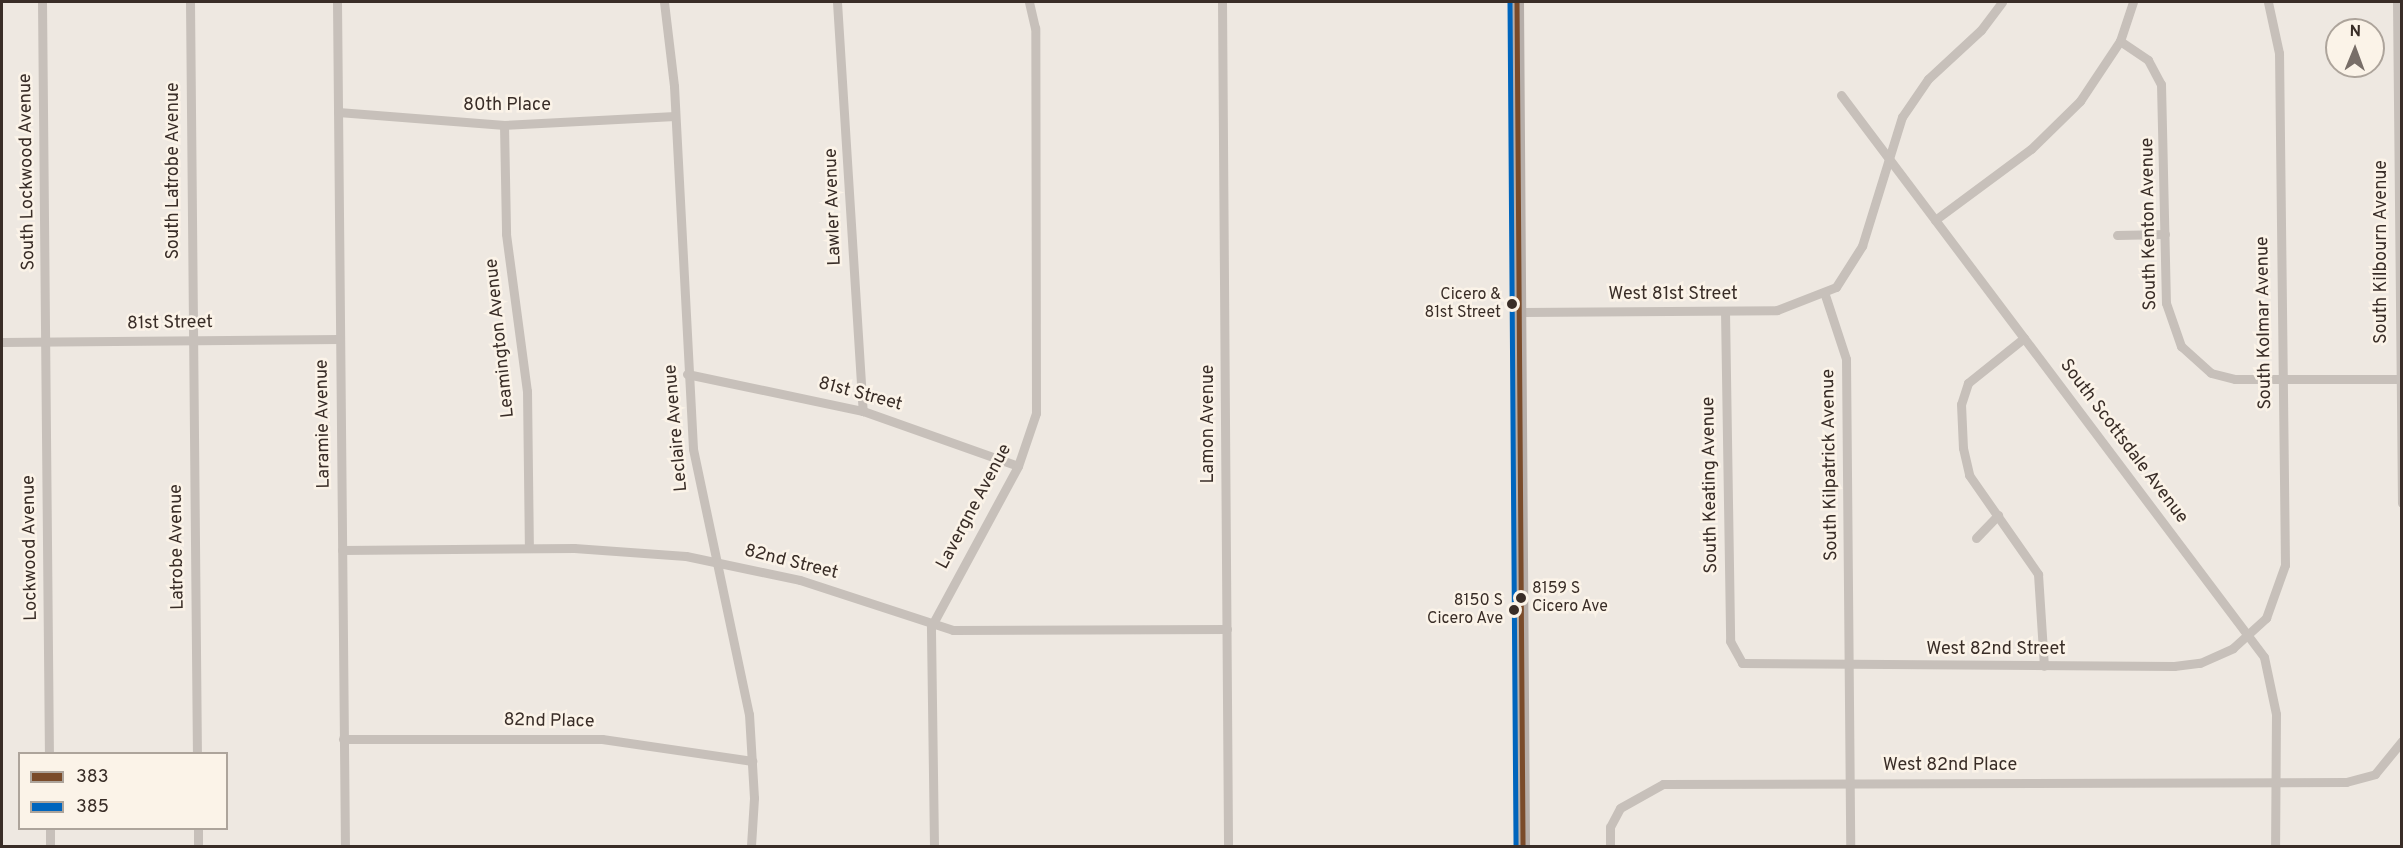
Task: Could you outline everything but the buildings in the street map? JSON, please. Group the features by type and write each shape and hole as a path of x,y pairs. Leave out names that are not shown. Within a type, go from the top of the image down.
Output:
{"main road":[{"path":"1517,2 1524,846"}],"street":[{"name":"South Lockwood Avenue","path":"42,2 46,342"},
{"name":"South Latrobe Avenue","path":"190,2 192,340"},
{"name":"Laramie Avenue","path":"337,2 345,846"},
{"name":"Leclaire Avenue","path":"664,2 675,116 687,374 696,477 712,561 748,714 753,761 751,846"},
{"name":"Lawler Avenue","path":"837,2 863,411"},
{"name":"Lavergne Avenue","path":"934,846 932,627 1030,440 1038,389 1035,28 1029,2"},
{"name":"Lamon Avenue","path":"1222,2 1228,846"},
{"path":"1825,295 1853,264 1896,129 1917,92 2002,2"},
{"path":"1935,220 2056,127 2120,41 2133,2"},
{"name":"South Kolmar Avenue","path":"2251,636 2278,597 2285,565 2279,53 2268,2"},
{"name":"South Kilbourn Avenue","path":"2397,2 2402,502"},
{"name":"South Kenton Avenue","path":"2120,41 2148,60 2162,84 2168,318 2181,346 2211,373 2282,380"},
{"name":"South Scottsdale Avenue","path":"1841,95 1877,139 1887,162 1935,220 2251,636 2272,687 2276,782 2275,846"},
{"name":"80th Place","path":"338,112 504,125 675,116"},
{"name":"Leamington Avenue","path":"504,125 506,234 527,391 530,548"},
{"path":"2116,234 2165,234"},
{"name":"West 81st Street","path":"1519,312 1777,310 1825,295"},
{"name":"South Kilpatrick Avenue","path":"1825,295 1846,359 1850,846"},
{"name":"South Keating Avenue","path":"1725,311 1730,630 1736,658"},
{"name":"81st Street","path":"2,342 339,339"},
{"path":"2024,339 1974,376 1961,404 1965,464 2038,574 2044,666"},
{"name":"Latrobe Avenue","path":"192,340 197,752"},
{"name":"Lockwood Avenue","path":"46,342 49,752"},
{"name":"81st Street","path":"687,374 863,411 1018,466"},
{"path":"2282,380 2401,379"},
{"path":"1976,538 1998,515"},
{"name":"82nd Street","path":"342,550 530,548 638,551 712,561 834,590 932,627 1227,629"},
{"name":"West 82nd Street","path":"1736,658 1766,668 2200,663 2251,636"},
{"name":"82nd Place","path":"343,739 602,739 753,761"},
{"path":"2276,782 2362,779 2387,765 2402,741"},
{"name":"West 82nd Place","path":"1610,846 1613,817 1629,800 1662,784 2276,782"},
{"path":"50,830 50,846"},
{"path":"198,830 198,846"}],"transit line":[{"name":"385","path":"1510,2 1516,846"},
{"name":"383","path":"1517,2 1523,846"}],"place":[{"name":"Cicero & 81st Street","path":"1512,304"},
{"name":"8159 S Cicero Ave","path":"1521,598"},
{"name":"8150 S Cicero Ave","path":"1514,610"}]}
